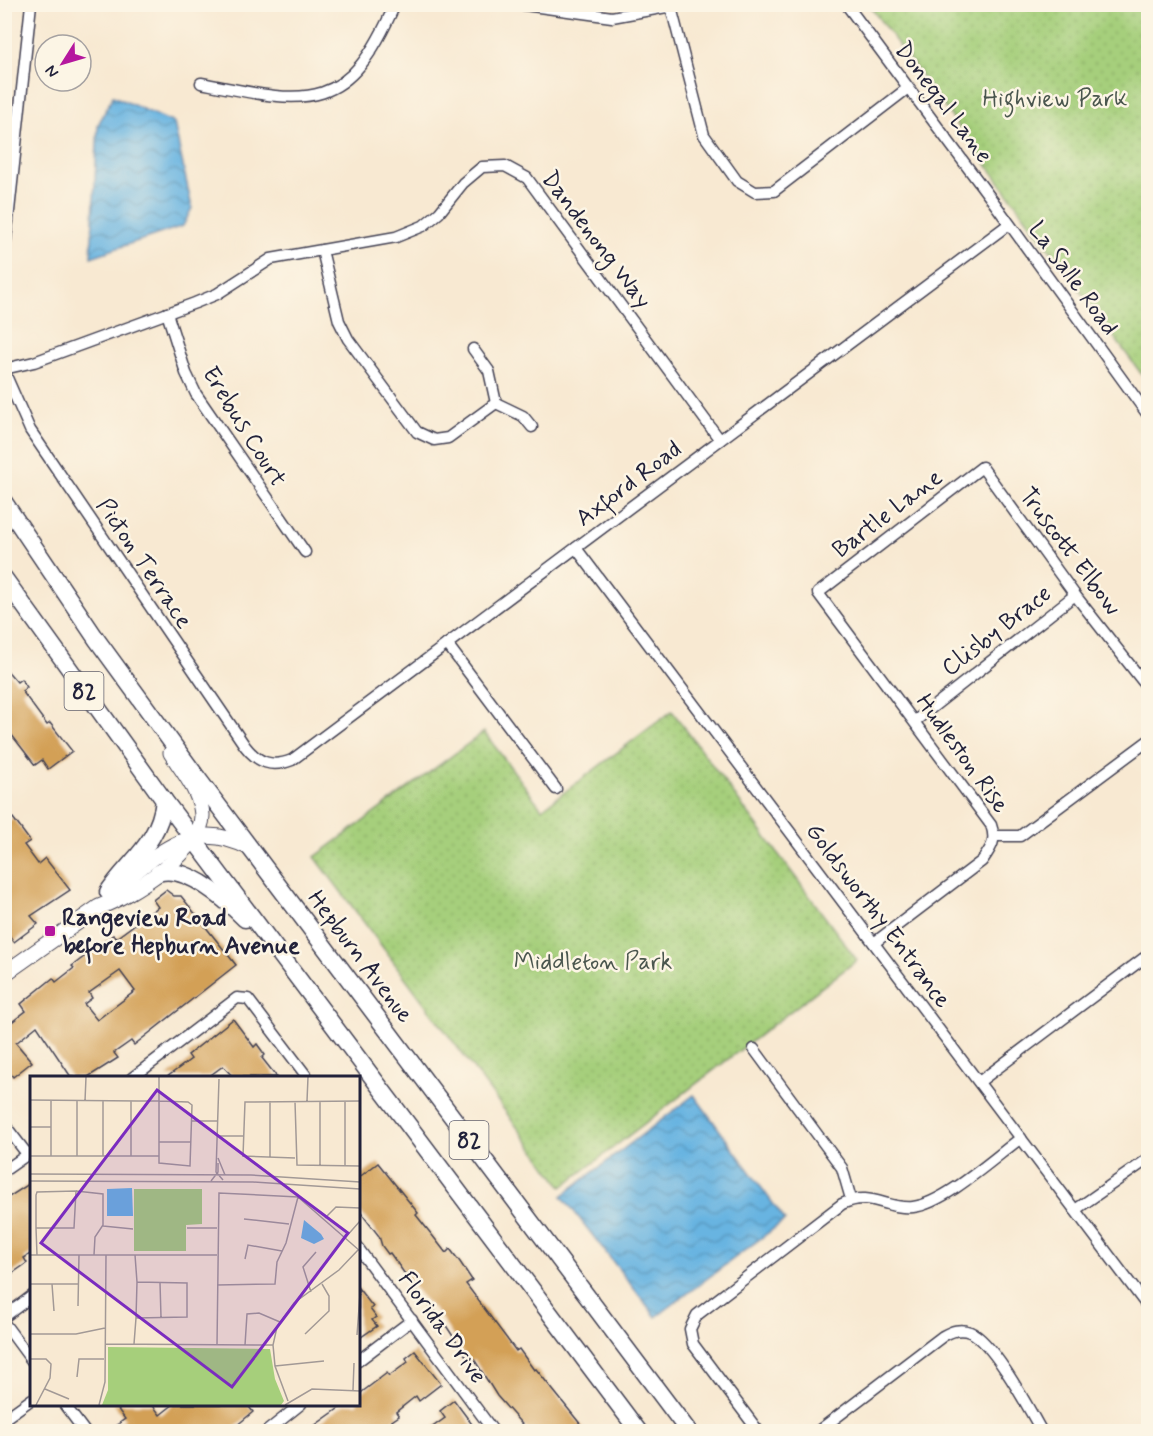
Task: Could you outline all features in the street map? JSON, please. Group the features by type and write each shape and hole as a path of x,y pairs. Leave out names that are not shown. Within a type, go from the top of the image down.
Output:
{"main road":[{"name":"Hepburn Avenue","path":"4,502 121,674 689,1431"},
{"name":"82","path":"4,578 192,838 288,962 639,1431"},
{"path":"108,892 152,840 159,826 164,800"},
{"path":"159,873 174,871 209,887 288,962"}],"street":[{"path":"4,258 10,164 31,4"},
{"path":"201,83 277,98 322,95 350,78 365,60 379,42 395,4"},
{"path":"517,4 612,17 683,4"},
{"name":"Donegal Lane","path":"846,4 1009,224"},
{"path":"671,7 704,135 737,181 755,192 774,191 908,88"},
{"name":"Dandenong Way","path":"4,370 34,362 217,294 271,260 396,237 423,226 439,213 464,183 482,167 505,166 527,178 720,440"},
{"name":"La Salle Road","path":"1009,224 1149,415"},
{"name":"Axford Road","path":"268,764 282,764 292,760 1009,224"},
{"path":"322,250 339,321 348,339 417,432 434,440 448,438 496,403"},
{"name":"Erebus Court","path":"167,313 186,373 196,394 305,552"},
{"path":"473,349 489,371 496,403"},
{"name":"Picton Terrace","path":"4,370 30,430 245,746 258,760 268,764"},
{"path":"496,403 523,416 532,427"},
{"name":"Bartle Lane","path":"818,593 982,467"},
{"name":"Truscott Elbow","path":"982,467 1075,595 1149,688"},
{"name":"Goldsworthy Entrance","path":"576,548 1149,1307"},
{"name":"Hudleston Rise","path":"818,593 991,825 995,836 992,847 982,861 874,943"},
{"name":"Clisby Brace","path":"915,721 1075,595"},
{"path":"447,644 556,789"},
{"path":"4,974 99,906 116,901 182,855 202,819 196,795 121,674"},
{"path":"995,836 1020,836 1149,741"},
{"path":"4,769 4,783"},
{"path":"99,906 108,892 173,843 192,838 221,835 250,848"},
{"path":"979,1082 1149,955"},
{"path":"133,1076 237,998 248,999 307,1076"},
{"path":"754,1049 842,1168 852,1199"},
{"path":"4,1124 29,1153 4,1171"},
{"path":"759,1431 693,1344 690,1336 692,1322 722,1295 833,1209 852,1199 872,1198 909,1208 930,1203 1022,1138"},
{"path":"1076,1210 1149,1159"},
{"name":"Florida Drive","path":"360,1251 494,1431"},
{"path":"4,1317 30,1298"},
{"path":"360,1359 412,1320"},
{"path":"4,1323 30,1357"},
{"path":"817,1431 943,1336 963,1330 978,1337 1005,1370 1042,1431"},
{"path":"4,1419 30,1400"},
{"path":"66,1406 85,1431"},
{"path":"266,1431 298,1406"}],"green space":[{"name":"Highview Park","path":"869,5 1148,5 1148,383"},
{"name":"Middleton Park","path":"672,711 857,960 562,1187 315,857 484,732 542,809"}],"water":[{"path":"113,96 174,123 192,208 183,226 91,257 98,125"},
{"path":"694,1095 785,1220 656,1317 562,1196"}],"building":[{"path":"4,667 17,682 21,679 27,687 22,691 47,725 50,723 72,751 48,769 42,760 35,765 4,725"},
{"path":"13,818 30,841 24,845 38,864 45,858 70,890 31,916 38,924 14,942 4,928 4,824"},
{"path":"166,890 174,896 181,896 236,965 134,1045 131,1041 114,1053 118,1058 90,1076 70,1076 37,1026 16,1043 32,1062 13,1077 4,1065 4,1028 26,1011 21,1004 53,978 56,982 74,968 72,966 113,935 116,938 158,907 153,900","holes":["120,971 135,991 97,1020 84,1004 92,998 89,993"]},
{"path":"233,1019 254,1047 257,1044 265,1055 262,1058 276,1076 232,1076 223,1066 209,1076 168,1076 191,1059 188,1055"},
{"path":"378,1163 446,1253 450,1249 460,1262 472,1280 466,1284 516,1351 519,1349 586,1431 528,1431 497,1396 474,1359 470,1362 439,1315 419,1294 390,1253 388,1254 382,1246 379,1236 360,1212 360,1176"},
{"path":"30,1183 30,1254 24,1258 27,1263 4,1279 4,1200"},
{"path":"360,1291 373,1307 370,1309 376,1317 372,1320 377,1326 360,1338"},
{"path":"415,1351 441,1384 419,1401 416,1396 396,1412 399,1416 383,1427 387,1431 307,1431 342,1406 360,1406 360,1393 387,1373 389,1376 408,1362 406,1358"},
{"path":"454,1400 477,1431 427,1431 445,1418 440,1411"},
{"path":"115,1406 153,1406 160,1415 171,1406 248,1406 253,1412 230,1431 184,1431 180,1426 172,1431 108,1431 125,1419"}],"place":[{"name":"Rangeview Road before Hepburn Avenue","path":"50,931"}]}
